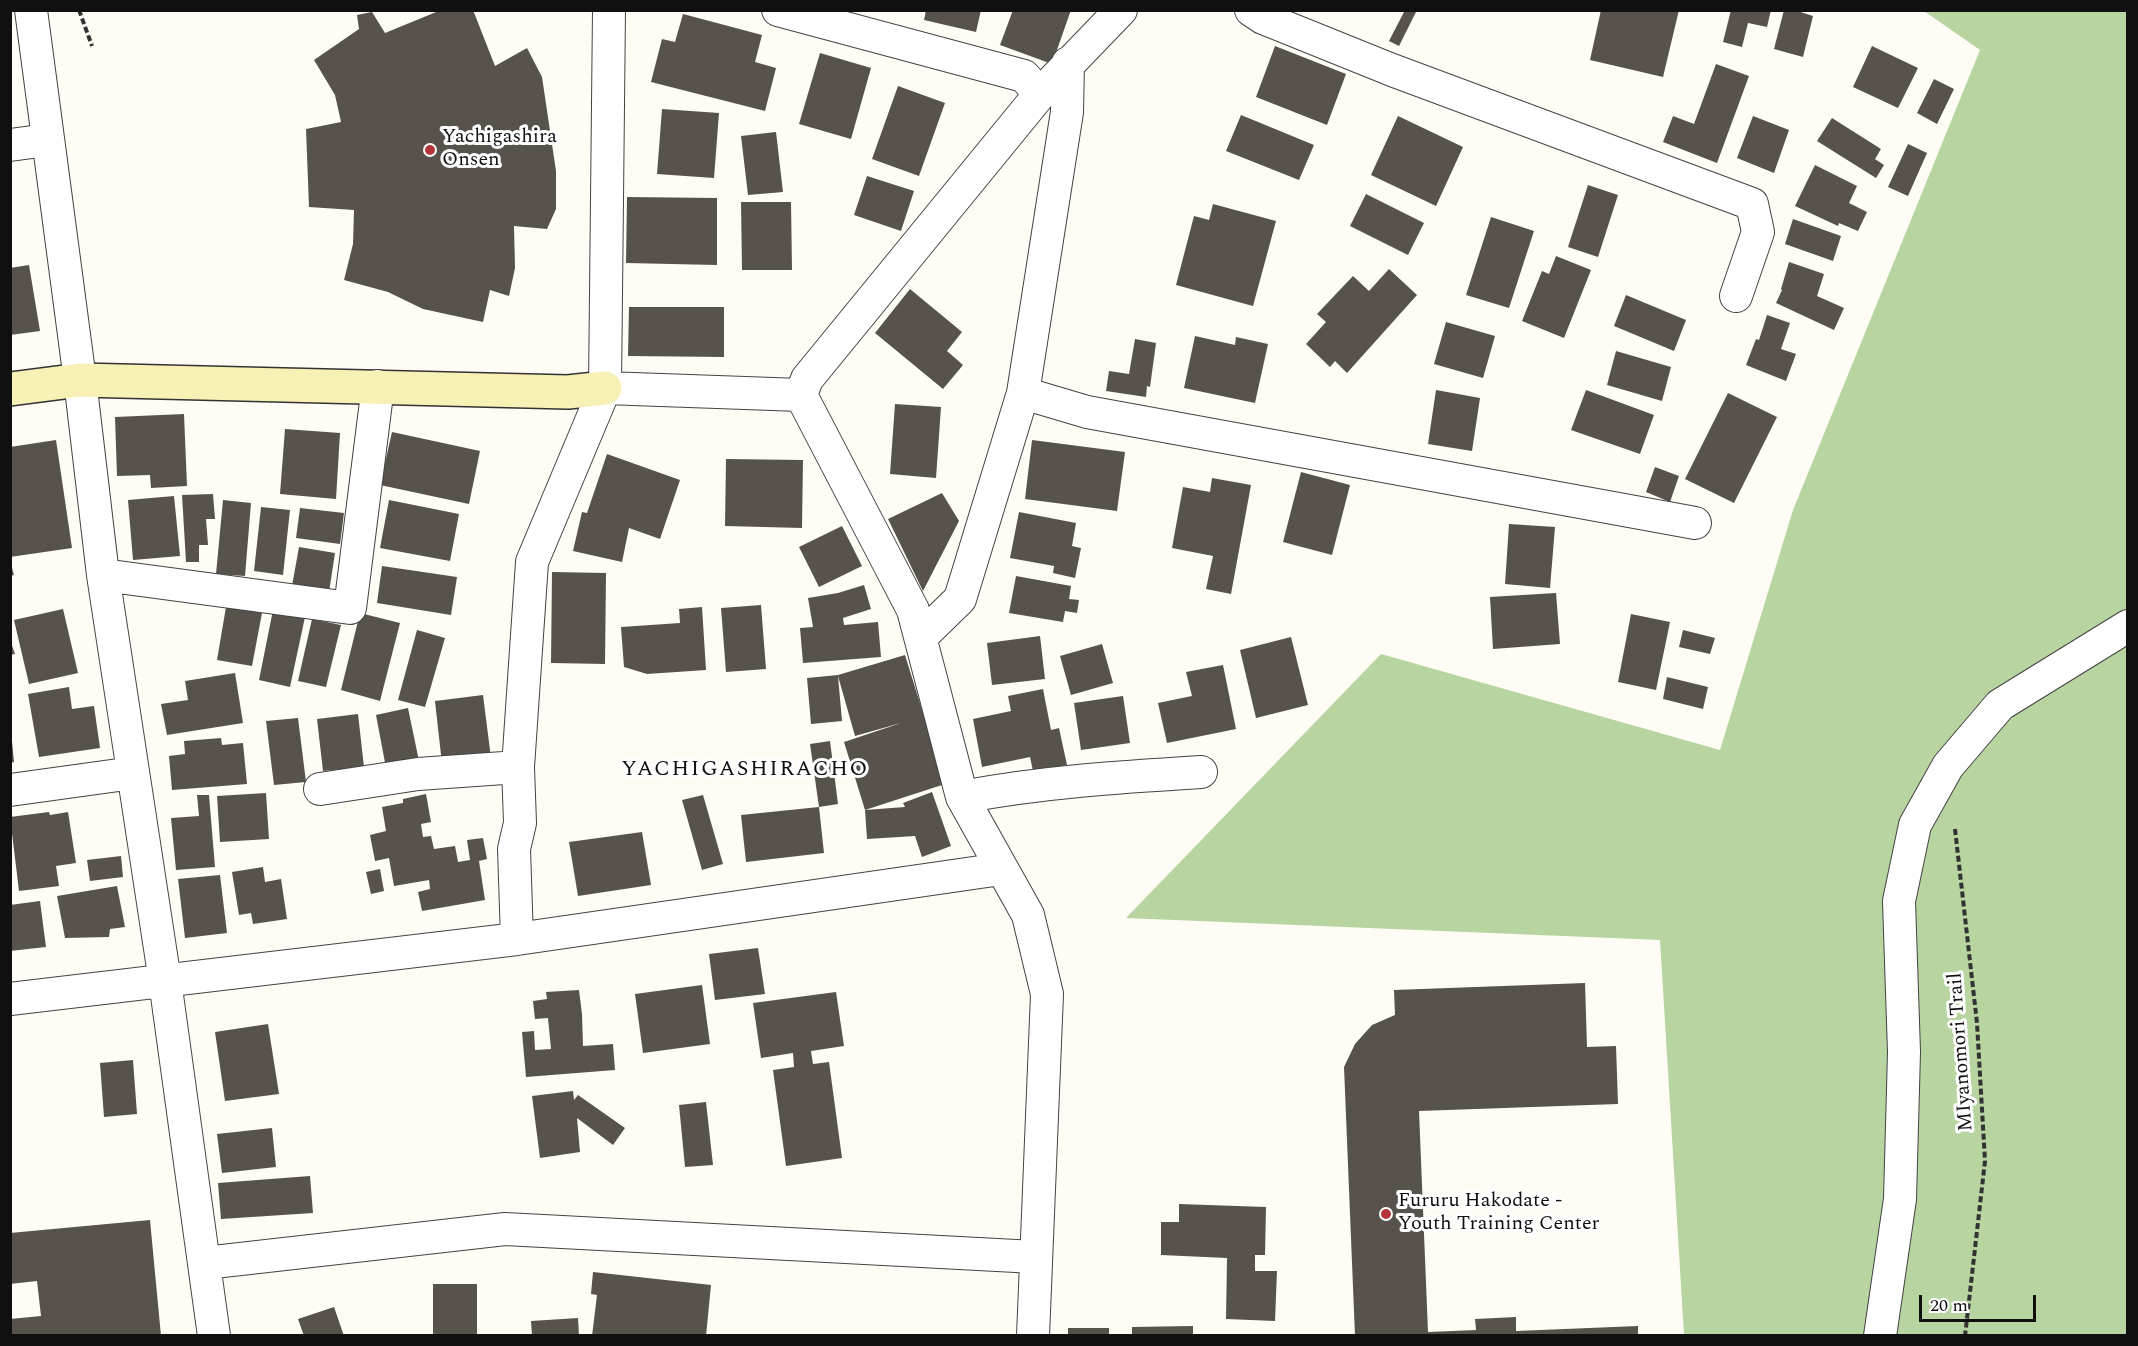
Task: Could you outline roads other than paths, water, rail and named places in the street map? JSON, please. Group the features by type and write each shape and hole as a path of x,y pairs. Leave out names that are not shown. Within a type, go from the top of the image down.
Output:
{"street":[{"path":"31,10 80,380 102,576 165,981 214,1335"},
{"path":"518,939 514,849 520,823 518,767 532,562 605,388 609,10"},
{"path":"777,10 1024,76 1040,94"},
{"path":"1033,1335 1047,994 1028,915 962,797 914,610 801,395 807,379 1040,94 1121,10"},
{"path":"1251,10 1263,18 1392,70 1752,204 1758,232 1736,296"},
{"path":"922,636 960,598 1023,393 1067,112 1068,63"},
{"path":"10,145 47,140"},
{"path":"10,389 80,380 568,392 605,388 801,395"},
{"path":"102,576 350,608 378,386"},
{"path":"1023,393 1087,412 1695,523"},
{"path":"1880,1335 1900,1199 1904,1052 1899,901 1915,825 1948,766 2000,705 2127,626"},
{"path":"321,789 418,774 518,767"},
{"path":"10,789 133,772"},
{"path":"962,797 1008,788 1082,780 1201,772"},
{"path":"10,999 518,939 1001,869"},
{"path":"205,1263 505,1229 1035,1257"}],"place":[{"name":"Yachigashira Onsen","path":"430,150"},
{"name":"Fururu Hakodate - Youth Training Center","path":"1386,1214"}],"district":[{"name":"YACHIGASHIRACHO","path":"745,771"}]}
